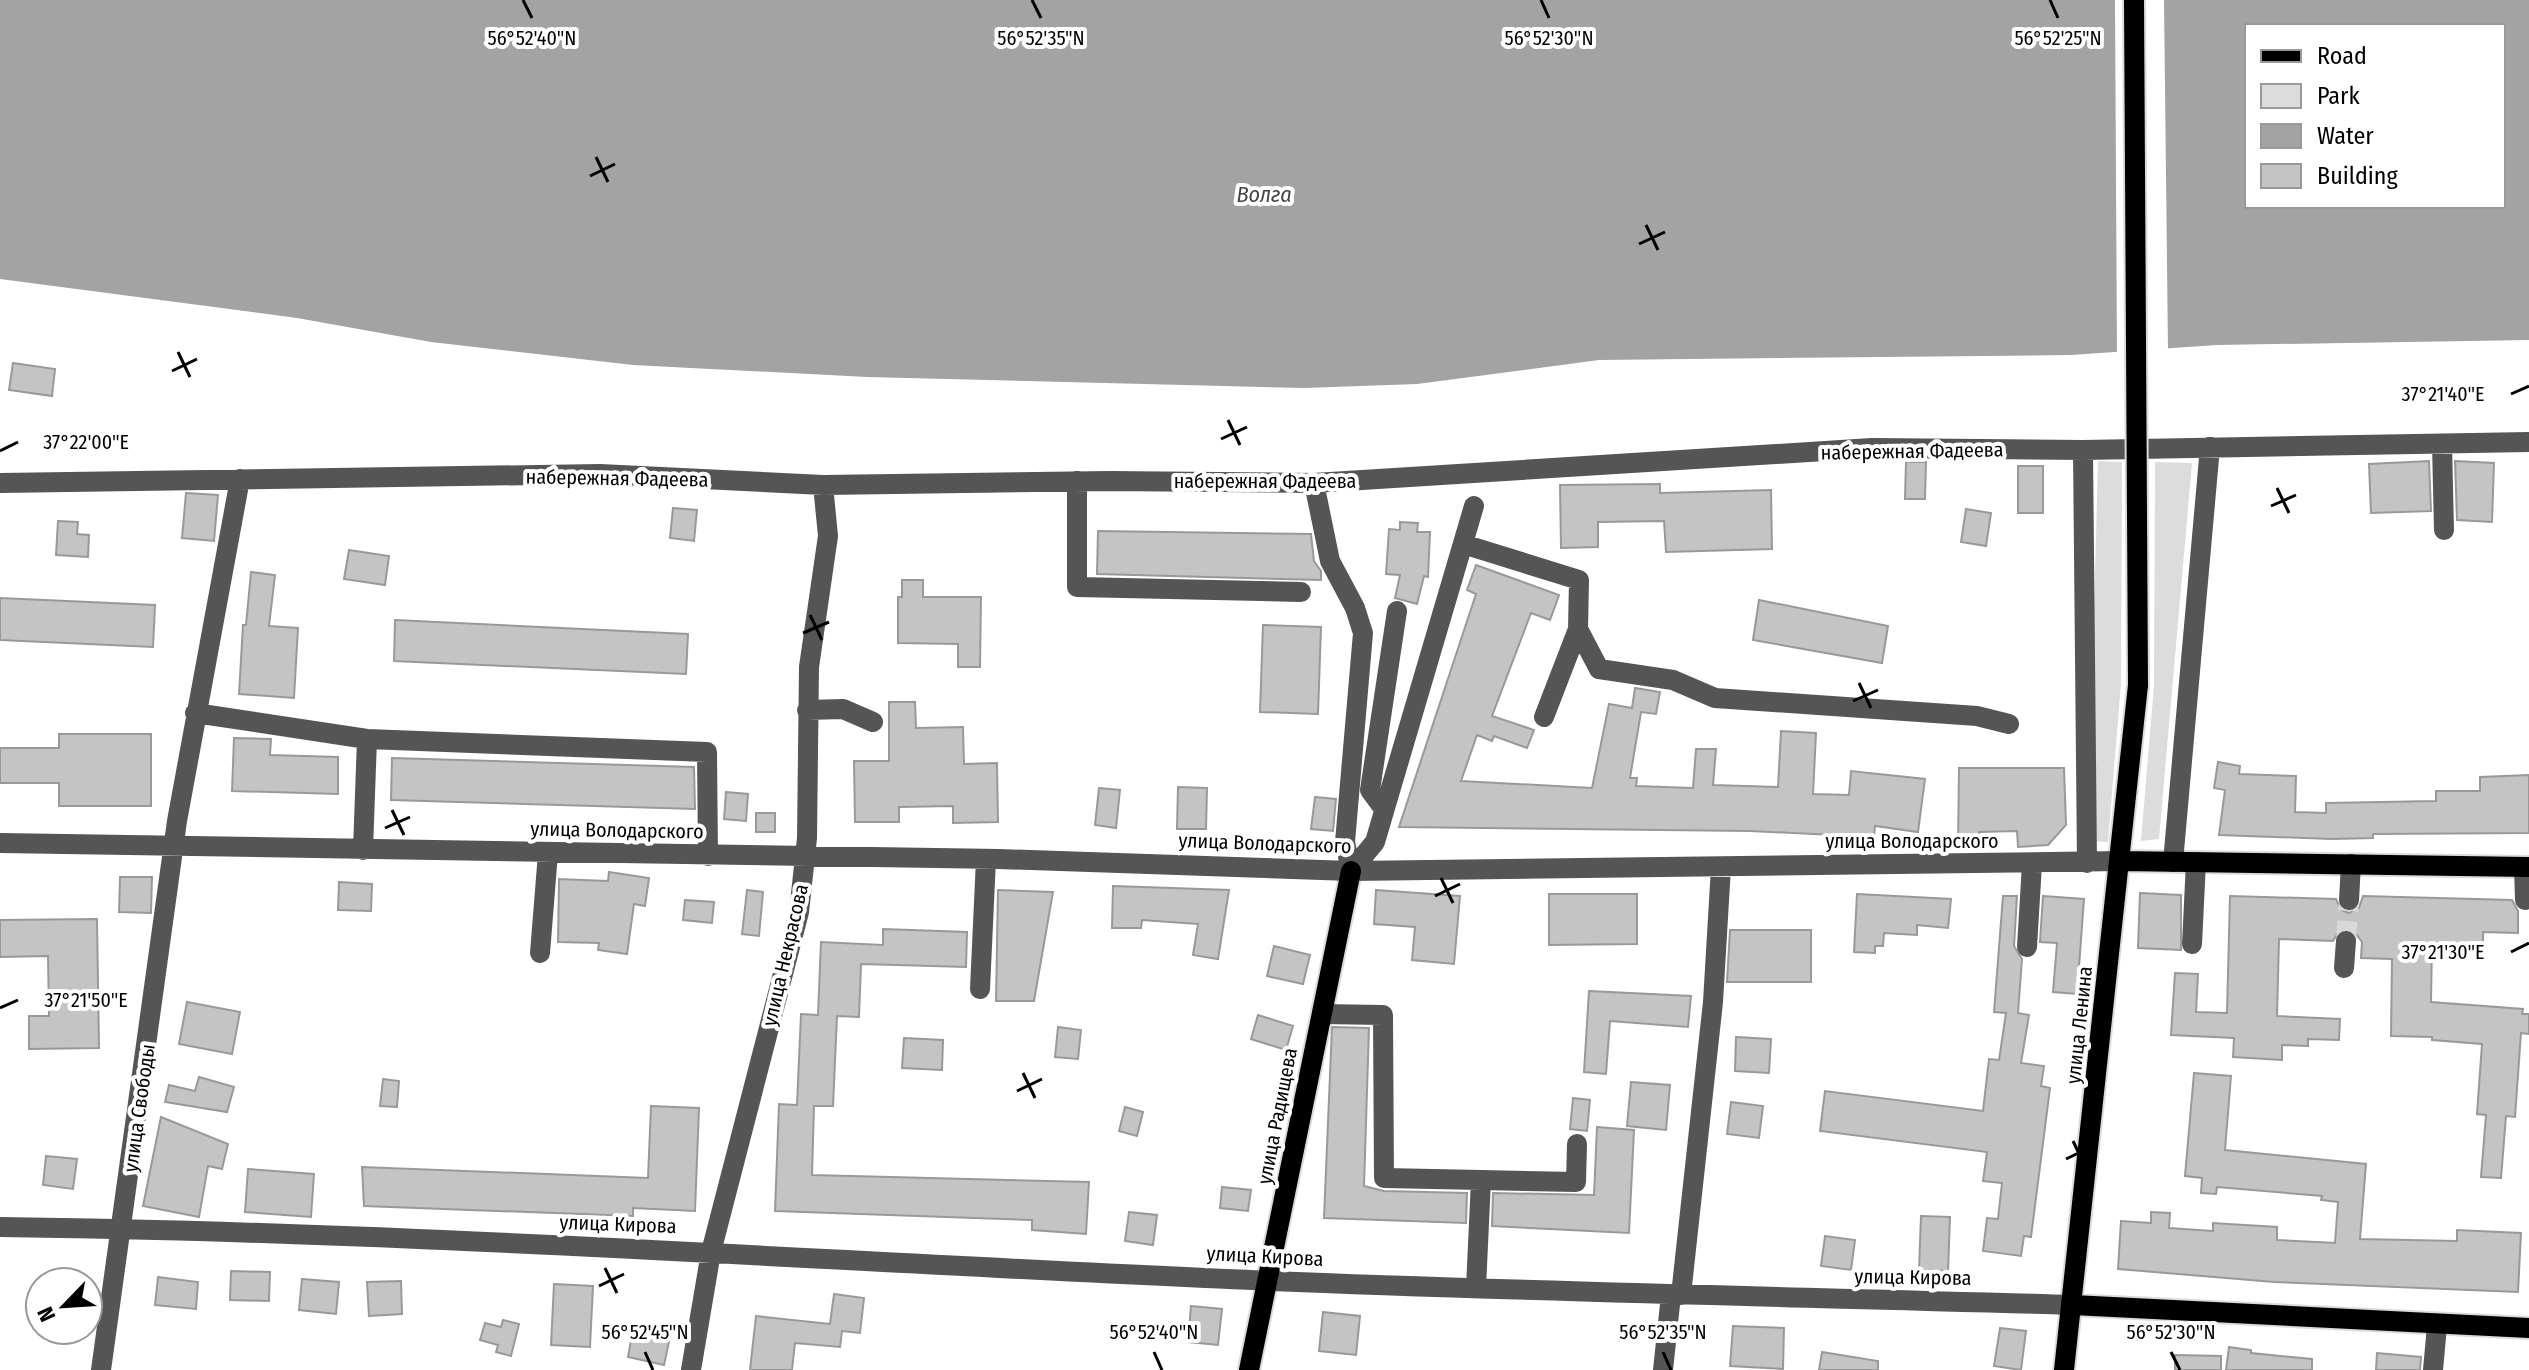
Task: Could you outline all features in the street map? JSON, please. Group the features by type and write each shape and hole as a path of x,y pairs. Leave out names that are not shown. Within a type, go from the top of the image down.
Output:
{"main road":[{"name":"улица Ленина","path":"2064,1370 2138,685 2134,0"},
{"name":"улица Володарского","path":"2121,861 2527,867"},
{"name":"улица Радищева","path":"1249,1370 1351,871"},
{"name":"улица Кирова","path":"2073,1305 2437,1326 2529,1328"}],"street":[{"name":"набережная Фадеева","path":"0,483 600,474 823,485 1077,481 1314,483 1872,448 2083,450 2529,442"},
{"path":"2442,444 2444,530"},
{"path":"2173,862 2210,447"},
{"path":"2083,450 2087,863"},
{"name":"улица Свободы","path":"101,1370 195,713 240,479"},
{"path":"1077,481 1077,587 1301,592"},
{"path":"1314,483 1330,561 1355,608 1363,633 1345,842 1351,871"},
{"name":"улица Некрасова","path":"691,1370 711,1252 799,912 805,858 809,667 828,536 823,485"},
{"path":"1351,871 1375,842 1474,506"},
{"path":"1463,544 1579,580 1578,629 1544,717"},
{"path":"1348,808 1370,790 1397,611"},
{"path":"1578,629 1599,669 1673,680 1715,698 1977,716 2009,724"},
{"path":"807,710 843,709 873,722"},
{"path":"195,713 367,739 707,752 708,856"},
{"path":"363,850 367,739"},
{"path":"1370,790 1384,809"},
{"name":"улица Володарского","path":"0,843 986,859 1351,871 2121,861"},
{"path":"540,953 548,853"},
{"path":"980,989 986,859"},
{"path":"2192,944 2196,862"},
{"path":"2027,947 2032,864"},
{"path":"2349,900 2351,864"},
{"path":"1663,1370 1676,1295 1713,1002 1721,867"},
{"path":"2525,900 2527,867"},
{"path":"2344,968 2346,941"},
{"path":"1322,1014 1383,1015 1384,1178 1576,1182 1577,1144"},
{"path":"1476,1288 1481,1180"},
{"name":"улица Кирова","path":"0,1227 711,1252 1476,1288 2073,1305"},
{"path":"2433,1370 2437,1326"}],"green space":[{"path":"2098,461 2122,462 2121,684 2108,842 2088,841"},
{"path":"2155,462 2192,463 2159,839 2141,841 2154,685"}],"water":[{"name":"Волга","path":"0,0 2529,0 2529,340 2217,345 2071,355 1599,360 1417,384 1304,388 867,377 633,365 431,342 297,318 0,279"}],"pier":[{"path":"2115,0 2164,0 2168,352 2117,356"}],"building":[{"path":"13,363 55,369 52,396 9,390"},
{"path":"2429,461 2431,511 2371,513 2369,464"},
{"path":"2455,461 2494,463 2492,522 2457,520"},
{"path":"1906,462 1926,462 1925,499 1905,499"},
{"path":"2018,466 2043,466 2043,513 2018,513"},
{"path":"1660,484 1660,493 1771,490 1772,549 1666,552 1664,521 1598,522 1598,547 1561,548 1560,485"},
{"path":"186,493 218,495 214,541 182,538"},
{"path":"673,508 697,510 694,541 670,538"},
{"path":"1966,509 1991,513 1986,546 1961,542"},
{"path":"58,521 78,522 77,534 89,535 88,557 56,555"},
{"path":"1400,522 1418,523 1417,532 1430,532 1428,577 1424,576 1417,604 1395,598 1400,575 1386,574 1389,529 1400,530"},
{"path":"1098,531 1311,534 1314,561 1321,571 1321,580 1097,574"},
{"path":"349,550 389,556 385,585 344,579"},
{"path":"1476,565 1559,595 1550,620 1531,613 1492,716 1534,730 1527,748 1494,736 1492,741 1477,735 1461,781 1592,788 1609,704 1632,708 1635,688 1660,692 1656,714 1641,712 1630,778 1637,778 1636,786 1693,788 1696,749 1716,749 1713,785 1778,787 1781,731 1816,733 1813,794 1849,795 1851,771 1925,779 1918,832 1875,826 1874,837 1750,831 1399,827 1476,594 1467,590"},
{"path":"251,572 275,575 269,626 298,628 294,698 239,694 243,625 246,625"},
{"path":"902,580 923,580 923,597 981,597 980,667 958,667 958,644 898,643 898,597 902,597"},
{"path":"0,598 155,605 153,647 0,640"},
{"path":"1759,600 1888,626 1882,663 1753,640"},
{"path":"395,620 688,634 686,674 394,661"},
{"path":"1263,625 1321,627 1318,714 1260,712"},
{"path":"889,702 915,702 916,728 963,727 964,764 997,763 998,822 953,823 953,806 899,807 899,822 855,822 854,761 889,761"},
{"path":"59,734 151,734 151,806 59,806 59,783 0,783 0,748 59,748"},
{"path":"234,738 271,739 270,755 338,757 338,794 232,791"},
{"path":"392,758 694,767 695,809 391,800"},
{"path":"2218,762 2240,766 2239,774 2296,776 2295,812 2326,813 2326,803 2436,801 2436,791 2480,791 2480,777 2529,775 2529,833 2373,834 2373,838 2332,839 2219,835 2225,790 2214,788"},
{"path":"1959,768 2064,768 2066,825 2048,845 2018,847 2017,831 1979,832 1978,846 1958,847"},
{"path":"1178,787 1207,788 1206,829 1177,829"},
{"path":"1099,788 1120,790 1116,828 1095,825"},
{"path":"726,792 748,794 746,821 724,819"},
{"path":"1315,797 1336,799 1333,831 1311,829"},
{"path":"756,813 775,813 775,832 756,832"},
{"path":"609,872 649,878 645,906 634,904 627,954 598,950 599,943 558,942 559,879 608,881"},
{"path":"120,877 152,877 151,913 119,912"},
{"path":"339,882 372,884 371,911 338,910"},
{"path":"1113,886 1229,890 1218,959 1193,955 1198,924 1142,920 1141,928 1112,928"},
{"path":"747,890 763,892 759,936 742,934"},
{"path":"998,890 1053,892 1034,1001 996,1001"},
{"path":"1376,890 1460,896 1454,964 1412,960 1415,927 1374,924"},
{"path":"2140,893 2181,895 2181,950 2138,948"},
{"path":"1549,894 1637,894 1637,944 1549,945"},
{"path":"1857,894 1951,899 1948,928 1917,925 1917,935 1884,933 1883,946 1875,946 1875,953 1854,952"},
{"path":"2003,896 2017,896 2014,946 2022,959 2018,1013 2029,1015 2021,1063 2044,1066 2041,1086 2050,1088 2031,1237 2024,1236 2021,1256 1983,1251 1987,1218 1998,1219 2002,1183 1983,1181 1987,1152 1820,1131 1825,1091 1983,1111 1989,1059 1999,1060 2006,1013 1994,1012"},
{"path":"2043,896 2084,899 2077,994 2053,992 2057,943 2040,942"},
{"path":"2230,896 2336,899 2341,910 2349,913 2359,908 2363,896 2512,900 2518,911 2518,933 2483,932 2483,945 2432,943 2431,1002 2523,1009 2522,1014 2529,1014 2529,1034 2521,1033 2515,1117 2506,1116 2501,1178 2481,1177 2486,1115 2477,1114 2482,1044 2432,1040 2432,1037 2391,1036 2392,959 2361,958 2362,942 2353,930 2340,930 2333,941 2279,939 2277,1016 2340,1019 2339,1040 2308,1039 2308,1046 2282,1045 2282,1060 2233,1057 2234,1038 2171,1035 2175,973 2198,974 2196,1012 2227,1013"},
{"path":"685,900 714,902 712,923 683,920"},
{"path":"97,919 99,1048 29,1049 29,1016 49,1016 48,956 0,957 0,920"},
{"path":"883,929 967,932 966,967 861,964 859,1017 837,1016 833,1106 814,1106 812,1175 1089,1182 1086,1234 1032,1230 1032,1220 775,1211 779,1104 797,1105 801,1014 818,1015 821,942 883,945"},
{"path":"1730,930 1811,930 1811,982 1727,982"},
{"path":"1274,946 1310,955 1303,984 1267,976"},
{"path":"1589,991 1691,996 1688,1027 1610,1021 1606,1074 1584,1072"},
{"path":"187,1002 240,1012 232,1054 179,1044"},
{"path":"1258,1015 1293,1026 1286,1050 1251,1039"},
{"path":"1058,1027 1081,1030 1078,1059 1055,1057"},
{"path":"1332,1027 1369,1028 1364,1186 1384,1191 1467,1193 1466,1223 1324,1218"},
{"path":"1736,1037 1771,1039 1769,1073 1735,1071"},
{"path":"904,1038 943,1040 942,1070 902,1068"},
{"path":"2194,1073 2231,1076 2225,1150 2366,1164 2360,1239 2457,1241 2457,1230 2521,1233 2518,1292 2274,1282 2118,1269 2121,1221 2151,1223 2151,1212 2170,1213 2169,1228 2213,1231 2213,1223 2277,1227 2277,1240 2335,1243 2338,1202 2321,1200 2322,1196 2217,1187 2216,1194 2201,1193 2202,1178 2185,1176"},
{"path":"199,1077 234,1087 227,1112 165,1102 169,1085 195,1091"},
{"path":"383,1079 399,1081 397,1107 380,1106"},
{"path":"1631,1082 1670,1085 1666,1130 1627,1126"},
{"path":"1573,1098 1590,1100 1587,1131 1570,1129"},
{"path":"1731,1102 1763,1106 1759,1138 1727,1134"},
{"path":"651,1106 699,1108 695,1211 633,1208 633,1216 364,1206 362,1167 648,1178"},
{"path":"1125,1107 1143,1112 1137,1136 1119,1131"},
{"path":"161,1117 228,1144 222,1169 208,1166 199,1217 143,1206"},
{"path":"1597,1127 1634,1130 1629,1233 1492,1226 1493,1193 1594,1195"},
{"path":"46,1156 77,1159 73,1189 43,1185"},
{"path":"248,1169 314,1174 311,1217 245,1212"},
{"path":"1222,1187 1251,1190 1248,1211 1220,1208"},
{"path":"1129,1212 1157,1215 1153,1245 1125,1241"},
{"path":"1921,1216 1950,1217 1948,1271 1919,1270"},
{"path":"1825,1236 1855,1240 1851,1270 1821,1266"},
{"path":"231,1271 270,1272 269,1301 230,1300"},
{"path":"158,1277 198,1282 196,1309 155,1305"},
{"path":"302,1279 339,1282 336,1314 299,1310"},
{"path":"401,1281 402,1314 369,1316 367,1282"},
{"path":"554,1284 593,1286 590,1347 551,1345"},
{"path":"834,1294 864,1298 860,1333 842,1331 840,1347 795,1343 792,1370 750,1370 756,1316 830,1324"},
{"path":"1191,1306 1222,1309 1218,1345 1188,1342"},
{"path":"1323,1312 1360,1316 1356,1355 1319,1351"},
{"path":"503,1320 519,1324 511,1356 496,1352 498,1345 480,1340 485,1323 501,1327"},
{"path":"1733,1326 1784,1328 1783,1369 1730,1366"},
{"path":"2000,1328 2026,1331 2021,1370 1994,1366"},
{"path":"633,1329 670,1337 664,1365 628,1357"},
{"path":"2229,1347 2251,1350 2251,1353 2312,1359 2312,1370 2226,1370"},
{"path":"1822,1352 1878,1361 1878,1370 1819,1370"},
{"path":"2377,1353 2421,1357 2420,1370 2376,1370"},
{"path":"2175,1355 2221,1356 2221,1370 2175,1370"}],"tunnel":[{"path":"2346,941 2349,900"}]}
